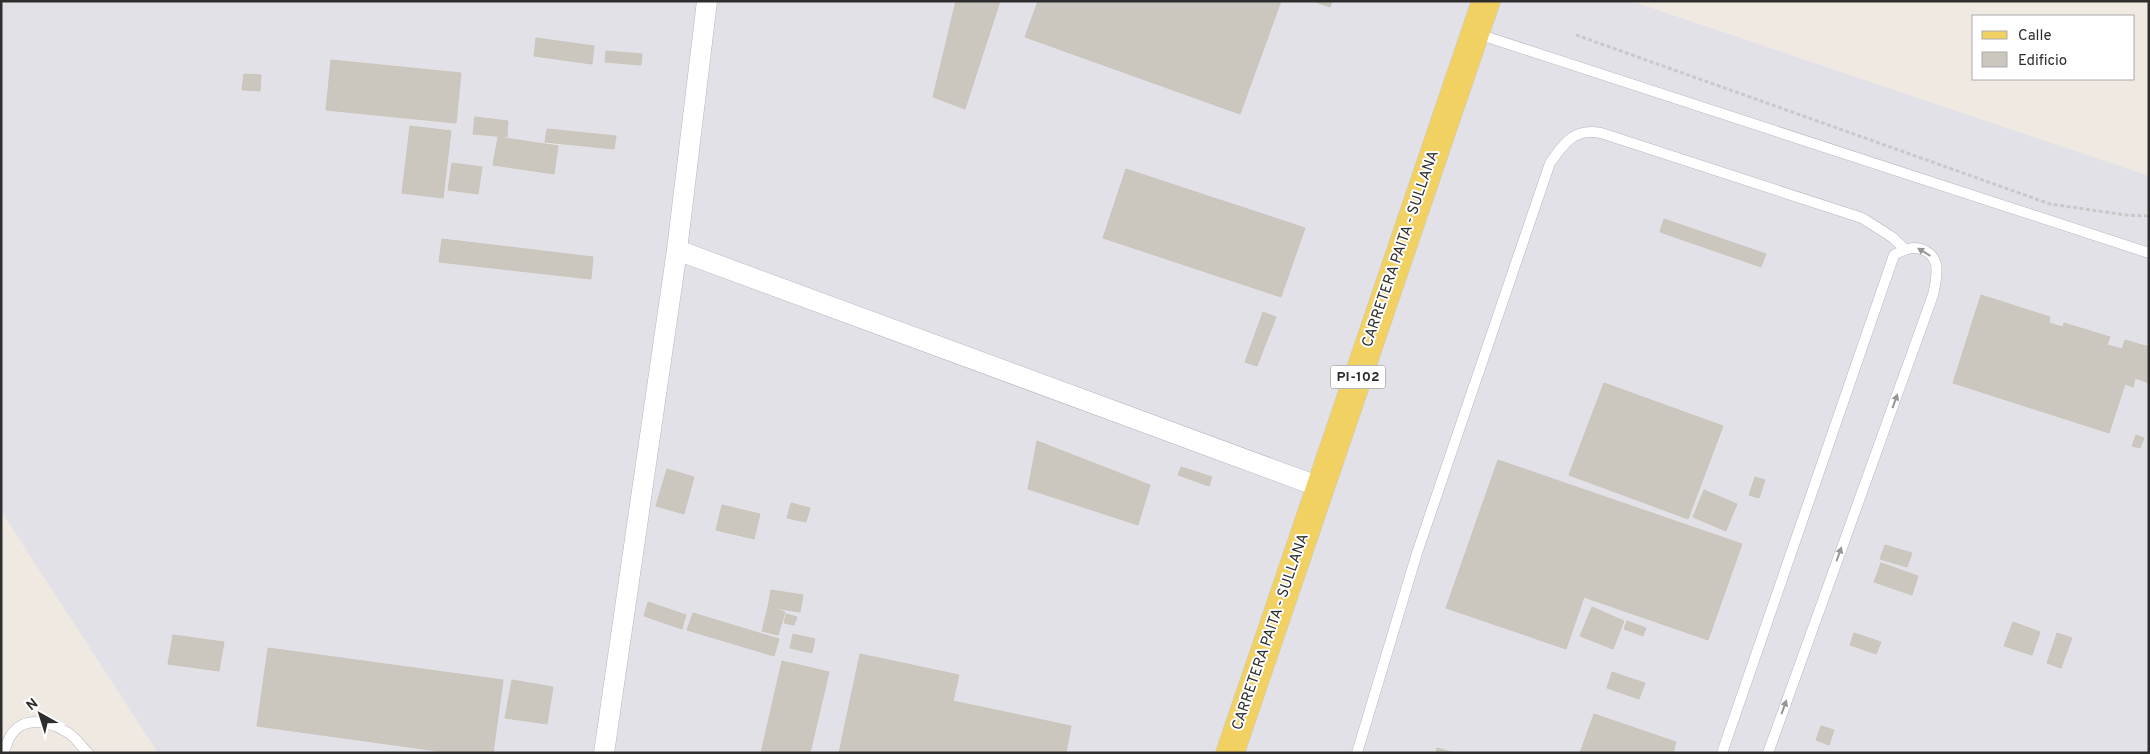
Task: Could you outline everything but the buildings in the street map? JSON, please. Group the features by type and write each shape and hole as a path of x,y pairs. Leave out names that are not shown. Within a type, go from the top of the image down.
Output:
{"main road":[{"name":"CARRETERA PAITA - SULLANA","path":"1230,753 1486,1"}],"street":[{"path":"604,753 678,250 707,1"},
{"path":"678,250 1320,487"}],"lane":[{"path":"1476,33 2149,253"},
{"path":"1357,753 1427,525 1550,163 1563,144 1575,135 1588,130 1601,133 1862,218 1892,237 1904,249"},
{"path":"1722,753 1894,255 1904,249 1918,248 1928,252 1936,261 1937,272 1933,295 1768,753"},
{"path":"3,753 11,735 19,727 32,722 43,722 67,731 88,753"}],"path":[{"path":"1576,35 2050,204 2126,215 2149,216"}],"shaded area":[{"path":"1,1 1631,1 2149,176 2149,753 158,753 1,511"}]}
